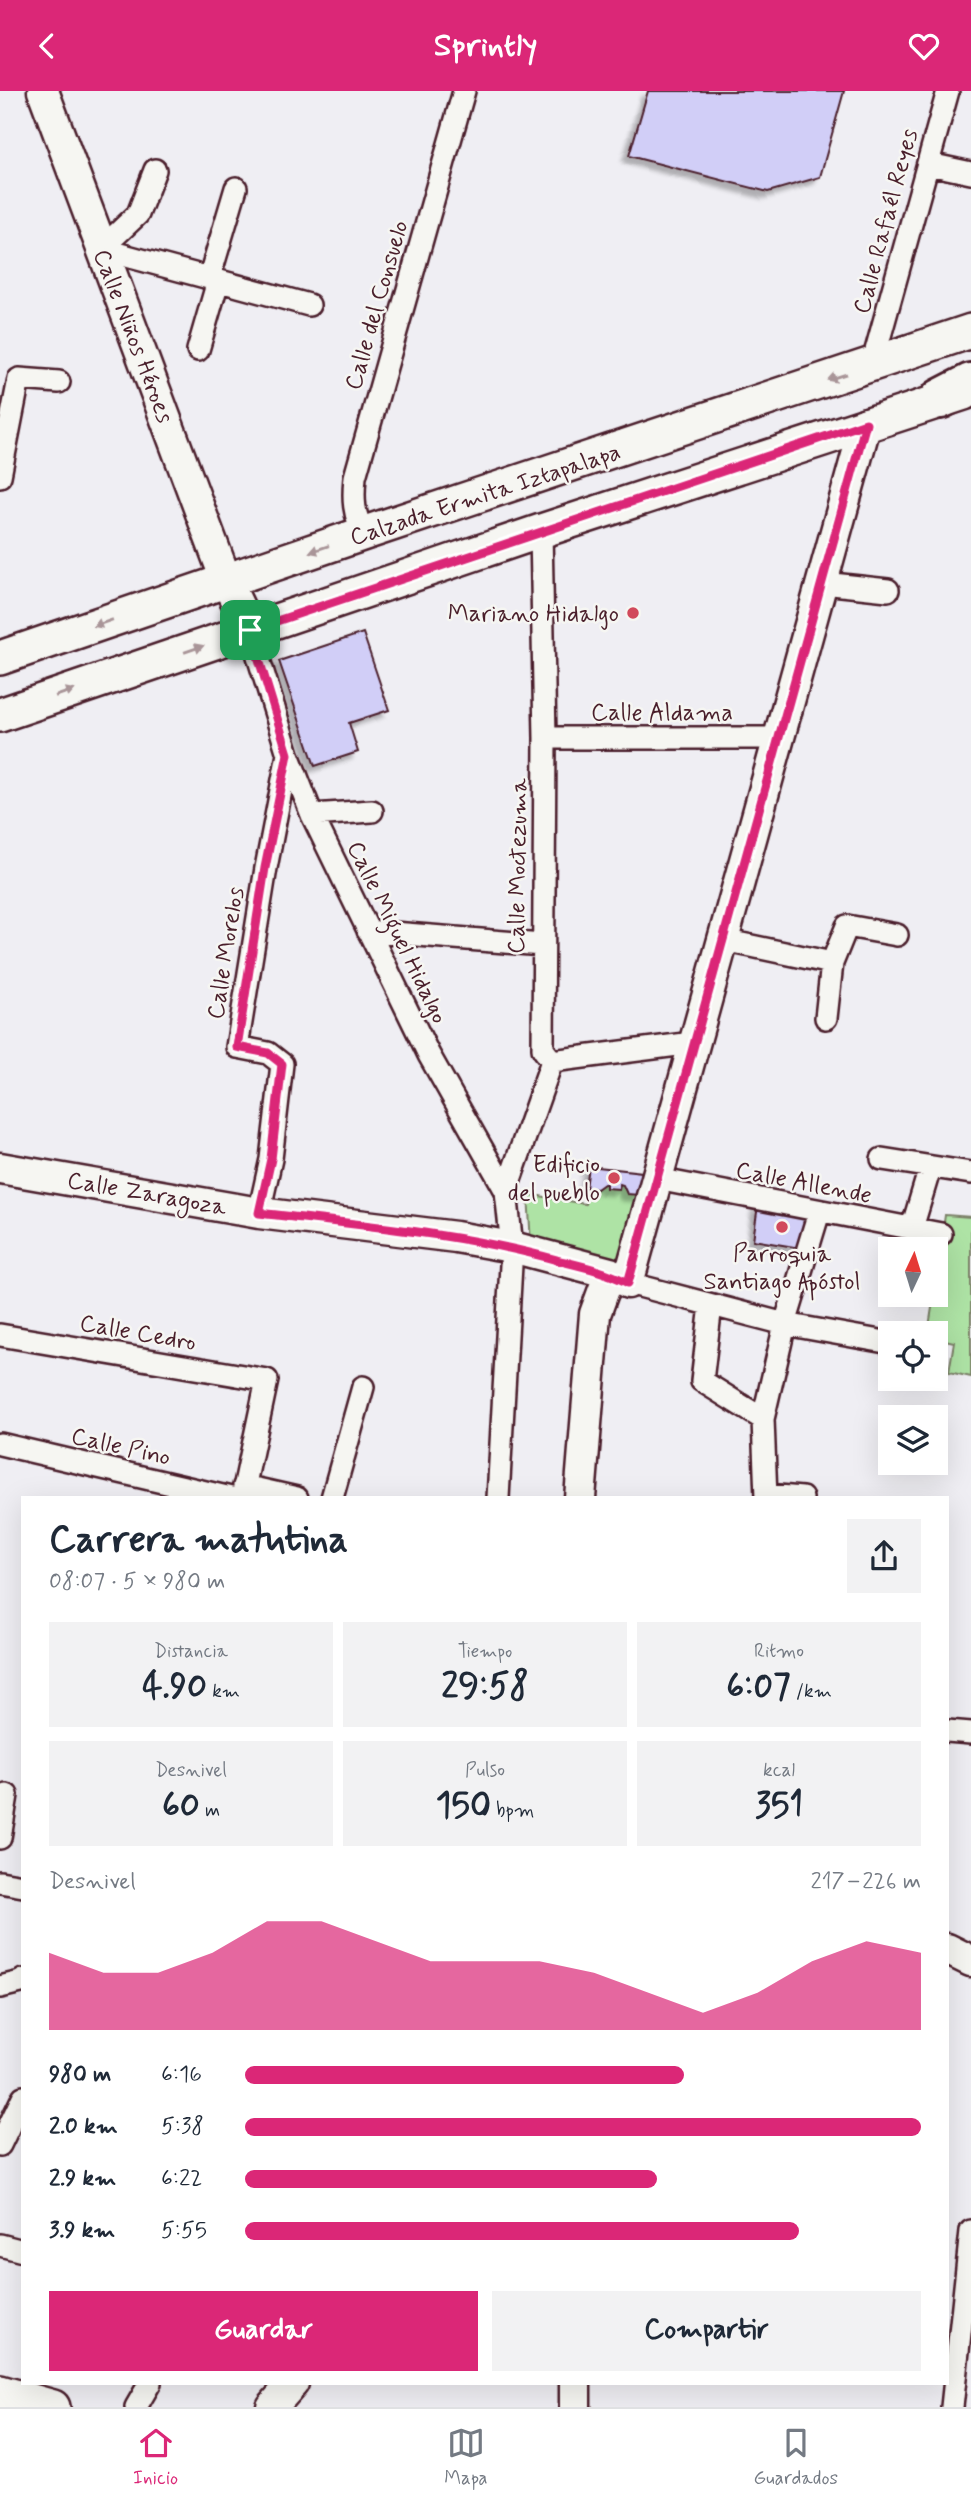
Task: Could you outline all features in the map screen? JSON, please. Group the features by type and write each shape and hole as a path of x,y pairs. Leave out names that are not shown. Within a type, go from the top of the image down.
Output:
{"main road":[{"name":"Calzada Ermita Iztapalapa","path":"0,658 971,331"},
{"path":"0,715 961,391"},
{"path":"0,2392 53,2407"}],"street":[{"name":"Calle del Consuelo","path":"365,533 354,505 355,477 464,91"},
{"name":"Calle Rafaél Reyes","path":"872,365 948,91"},
{"name":"Calle Niños Héroes","path":"41,92 226,580 250,630"},
{"path":"929,164 971,173"},
{"path":"101,249 138,214 155,170"},
{"path":"198,350 236,188"},
{"path":"101,249 309,305"},
{"path":"0,476 19,379 60,382"},
{"path":"580,1496 595,1314 619,1278 657,1179 866,423"},
{"name":"Calle Moctezuma","path":"541,531 545,738 542,1049 552,1061"},
{"path":"823,583 888,590"},
{"name":"Calle Miguel Hidalgo","path":"250,630 288,754 312,815 429,1055 506,1191 512,1247"},
{"name":"Calle Aldama","path":"545,738 778,738"},
{"name":"Calle Morelos","path":"259,1213 271,1159 282,1064 268,1053 237,1047 265,868 288,754"},
{"path":"312,815 372,811"},
{"path":"827,1019 832,963 848,926 897,935"},
{"path":"368,932 542,945"},
{"path":"723,940 832,963"},
{"path":"506,1191 552,1061 693,1043"},
{"path":"882,1159 971,1173"},
{"name":"Calle Zaragoza","path":"0,1168 259,1213 456,1237 512,1247 785,1324 878,1341"},
{"path":"909,1229 930,1168"},
{"name":"Calle Allende","path":"657,1179 941,1234"},
{"path":"767,1496 763,1419 785,1324 819,1212"},
{"path":"498,1496 512,1247"},
{"path":"711,1305 702,1381 763,1419"},
{"name":"Calle Cedro","path":"0,1335 267,1380 239,1494"},
{"path":"333,1496 363,1388"},
{"name":"Calle Pino","path":"0,1444 239,1494 268,1496"},
{"path":"949,1731 971,1733"},
{"path":"0,1838 7,1795"},
{"path":"0,1882 21,1886"},
{"path":"949,1950 971,1961"},
{"path":"0,1987 21,1981"},
{"path":"0,2145 5,2123 21,2100"},
{"path":"952,2407 971,2231"},
{"path":"0,2245 21,2250"},
{"path":"127,2407 130,2385"},
{"path":"136,2407 149,2385"},
{"path":"272,2407 291,2385"},
{"path":"575,2385 575,2407"}],"green space":[{"path":"591,1167 650,1177 625,1259 617,1260 531,1244 528,1194 585,1204"},
{"path":"945,1215 971,1217 971,1377 949,1372 954,1342 948,1341 948,1321 930,1321 932,1307 948,1307 948,1237 942,1237"}],"building":[{"path":"648,91 844,91 820,177 768,192 629,156"},
{"path":"363,633 389,710 349,723 358,752 315,766 279,661"},
{"name":"Edificio del pueblo","path":"589,1166 642,1172 639,1195 627,1194 620,1184 619,1189 606,1188 606,1184 597,1189 586,1188"},
{"name":"Parroquia Santiago Apóstol","path":"758,1205 810,1214 806,1249 753,1240"}],"place":[{"name":"Mariano Hidalgo","path":"633,613"},
{"name":"Edificio del pueblo","path":"614,1178"},
{"name":"Parroquia Santiago Apóstol","path":"782,1227"}],"route":[{"path":"866,423 628,1283 610,1273 512,1247 456,1237 259,1213 271,1159 282,1064 268,1053 237,1047 265,868 288,754 250,630 866,423"}]}
